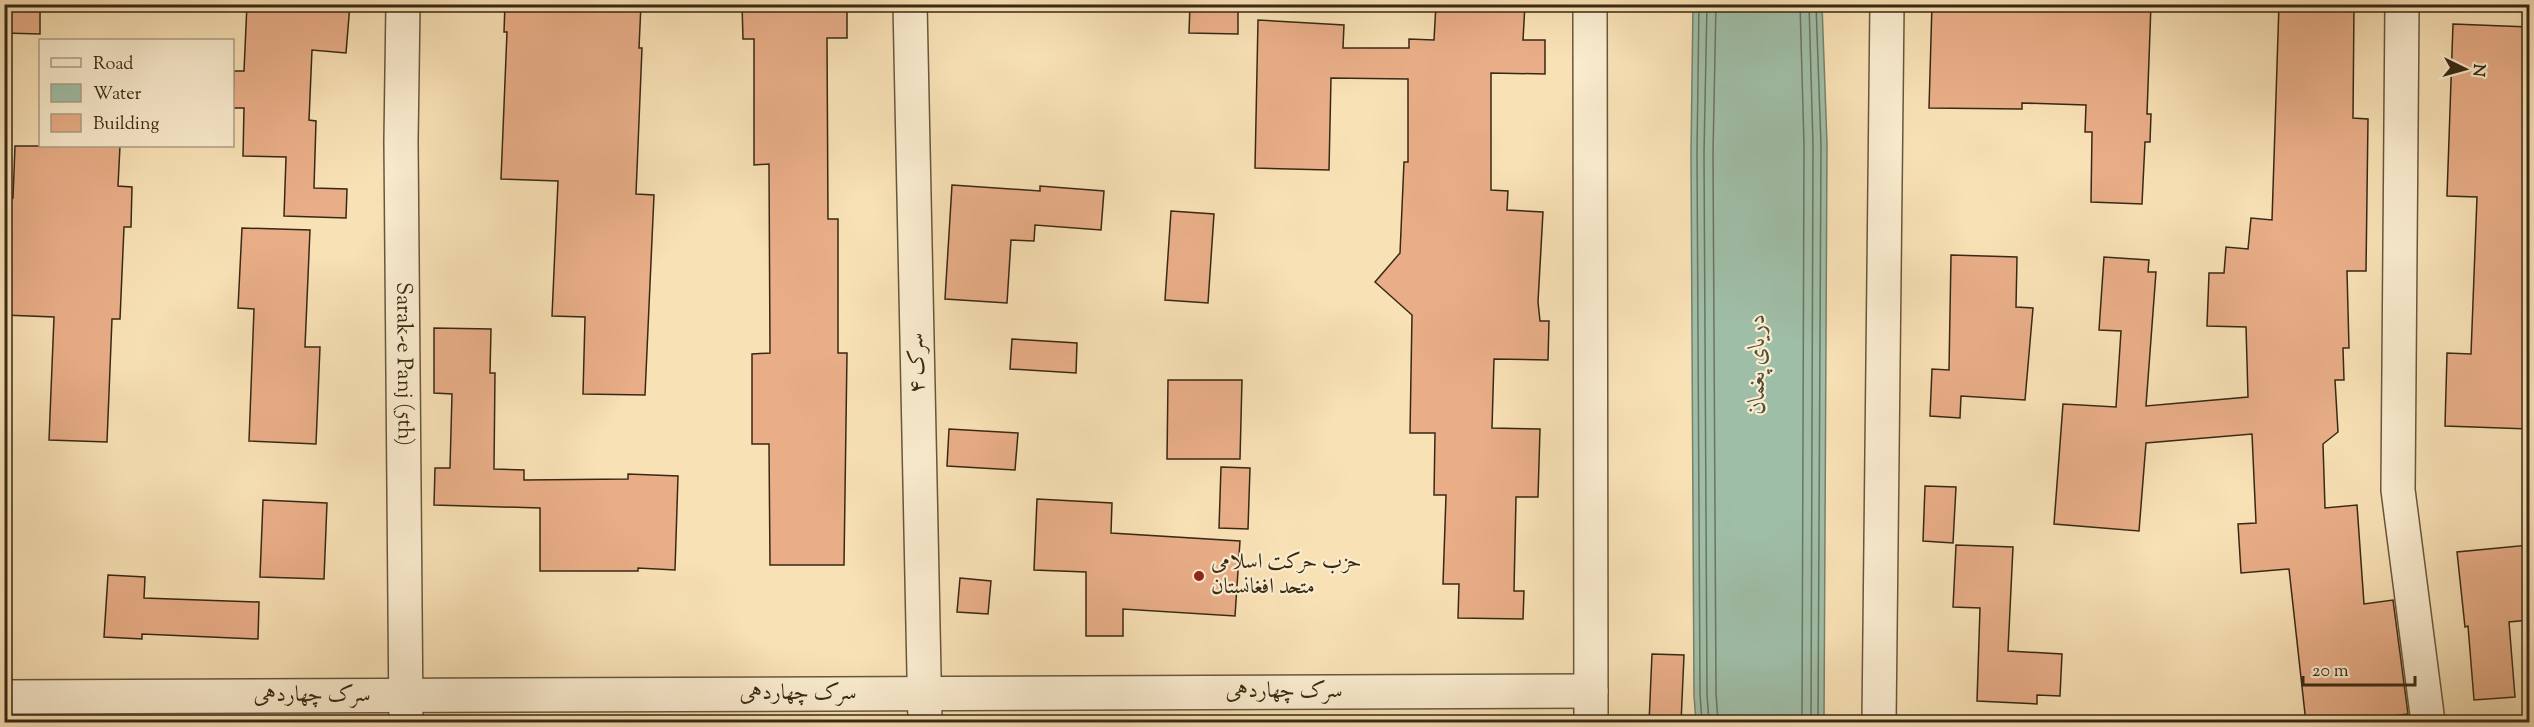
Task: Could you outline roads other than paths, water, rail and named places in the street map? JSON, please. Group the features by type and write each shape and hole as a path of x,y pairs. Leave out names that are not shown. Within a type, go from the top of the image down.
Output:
{"street":[{"name":"Sarak-e Panj (5th)","path":"403,4 401,141 406,709"},
{"name":"سرک ۴","path":"910,4 925,708"},
{"path":"1590,4 1591,707"},
{"path":"1879,723 1887,4"},
{"path":"2402,4 2398,490 2428,723"},
{"name":"سرک چهاردهی","path":"4,697 406,709 1591,707"}],"water":[{"name":"دریای پغمان","path":"1693,5 1822,5 1827,144 1824,722 1696,722 1691,153"}],"place":[{"name":"حزب حرکت اسلامی متحد افغانستان","path":"1199,576"}]}
